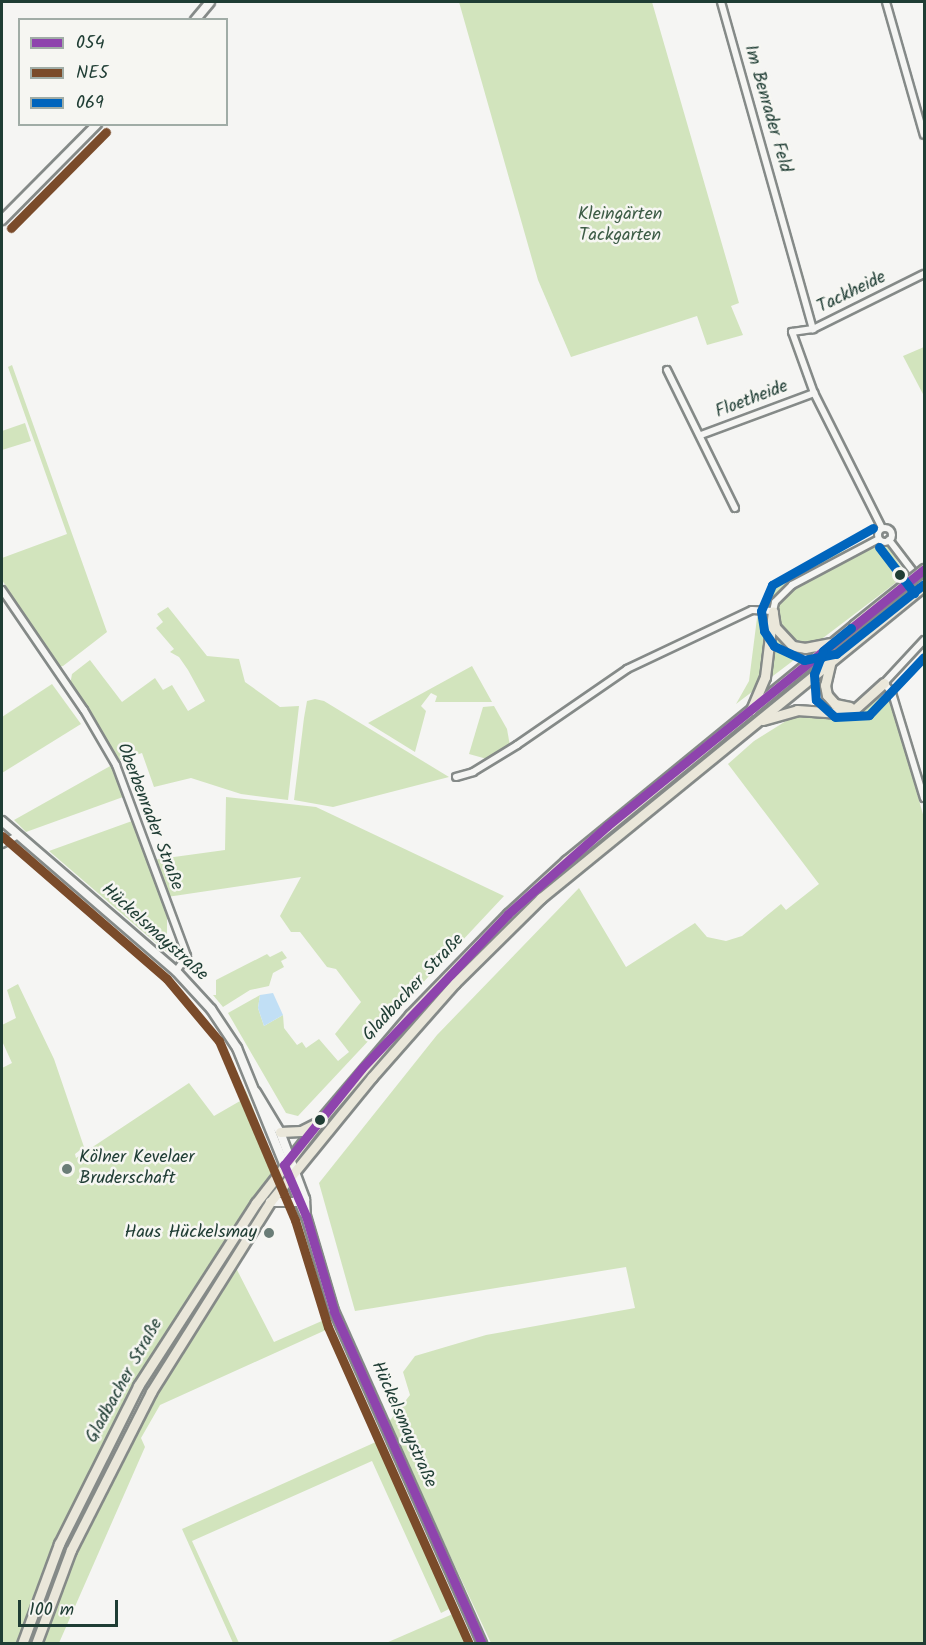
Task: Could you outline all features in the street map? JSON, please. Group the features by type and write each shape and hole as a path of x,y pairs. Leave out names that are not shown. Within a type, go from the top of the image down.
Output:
{"main road":[{"path":"197,18 210,2"},
{"path":"2,220 95,126"},
{"name":"Gladbacher Straße","path":"22,1644 59,1544 138,1386 183,1312 287,1162 318,1123 402,1024 508,914 607,826 749,714 924,569"},
{"name":"Gladbacher Straße","path":"36,1644 71,1550 109,1470 192,1322 270,1202 418,1024 515,922 573,870 924,586"},
{"path":"773,611 776,627 793,646 805,648 832,643"},
{"path":"749,714 765,677 773,611"},
{"path":"832,659 825,685 827,695 840,706 862,705"},
{"path":"756,723 797,710 836,713 862,705 884,682"},
{"name":"Hückelsmaystraße","path":"2,821 176,971 229,1035 287,1162 297,1202 306,1216"},
{"name":"Hückelsmaystraße","path":"256,1092 280,1132 287,1162"},
{"path":"280,1132 302,1131 318,1123"},
{"name":"Hückelsmaystraße","path":"292,1176 305,1199 306,1216 339,1322 482,1644"},
{"path":"270,1202 297,1202"}],"street":[{"name":"Im Benrader Feld","path":"721,2 813,329"},
{"path":"886,2 924,135"},
{"name":"Tackheide","path":"814,393 792,332 813,329 924,274"},
{"name":"Floetheide","path":"667,370 735,508"},
{"path":"814,393 882,528 890,531 889,540"},
{"name":"Floetheide","path":"701,435 814,393"},
{"path":"879,538 882,528"},
{"path":"456,777 473,772 517,745 627,669 752,610 773,611 775,602 792,585 879,538 889,540 924,586"},
{"name":"Oberbenrader Straße","path":"2,590 84,710 116,765 187,956 176,971"},
{"path":"924,640 884,682 892,693 924,798"},
{"path":"2,844 18,835"}],"green space":[{"name":"Kleingärten Tackgarten","path":"459,2 652,2 739,303 731,306 743,335 707,345 697,316 571,357 538,280"},
{"path":"924,347 924,396 903,356"},
{"path":"12,365 107,632 63,666 58,667 2,580 2,558 67,534 8,367"},
{"path":"25,423 31,441 2,450 2,431"},
{"path":"871,539 887,544 906,575 736,704 749,681 757,618 771,591 816,563"},
{"path":"168,607 207,656 239,659 245,682 280,707 299,706 288,800 241,794 191,778 154,787 142,753 118,761 70,685 72,674 90,660 122,702 155,678 163,690 172,685 188,711 205,701 179,657 170,652 174,649 156,628 163,622 157,614"},
{"path":"472,666 492,702 435,702 437,696 431,693 421,706 426,711 415,752 368,723"},
{"path":"52,684 81,724 2,773 2,717"},
{"path":"880,696 890,696 924,818 924,1643 491,1643 388,1423 410,1395 403,1372 415,1356 486,1335 635,1308 626,1267 355,1311 319,1183 437,1035 579,888 626,967 695,923 707,937 726,941 742,936 781,904 786,910 819,884 728,764 754,741 794,716 851,718"},
{"path":"315,699 324,701 449,777 333,807 294,800 307,701"},
{"path":"494,706 507,729 510,746 487,759 469,754 483,707"},
{"path":"112,765 123,797 26,832 14,820"},
{"path":"226,797 316,807 504,896 298,1116 286,1113 228,1013 260,995 258,1008 264,1026 283,1015 284,1028 297,1045 302,1042 306,1048 319,1039 338,1061 349,1052 335,1034 361,1002 336,969 327,967 300,932 291,932 280,916 301,877 167,897 152,860 225,850"},
{"path":"132,821 167,915 167,938 180,948 177,957 170,955 49,851"},
{"path":"282,951 287,958 281,961 284,967 273,973 269,986 250,990 223,1007 213,995 216,995 216,980 267,954 270,957"},
{"path":"18,984 54,1059 84,1147 75,1154 76,1158 189,1083 214,1116 247,1097 245,1088 274,1162 273,1171 160,1341 107,1435 39,1581 17,1644 2,1643 2,1068 12,1063 2,1041 2,1025 16,1018 7,990"},
{"path":"235,1266 274,1342 324,1320 328,1329 160,1405 141,1438 145,1447 59,1643 41,1644 75,1552 147,1410"},
{"path":"378,1441 453,1607 441,1613 372,1461 192,1541 239,1643 233,1643 182,1529"},
{"path":"455,1613 469,1643 386,1643"}],"water":[{"path":"273,993 283,1015 264,1026 258,1008 260,995"}],"transit line":[{"name":"NE5","path":"11,228 106,132"},
{"name":"069","path":"873,528 772,585 761,611 764,631 774,646 804,660 836,654 924,584"},
{"name":"069","path":"879,547 914,593"},
{"name":"054","path":"482,1644 334,1311 306,1216 284,1165 362,1068 508,914 607,826 924,569"},
{"name":"069","path":"851,628 823,651 814,674 816,700 835,717 869,715 924,657"},
{"name":"NE5","path":"2,836 167,979 219,1041 295,1220 328,1327 469,1644"}],"place":[{"name":"Kölner Kevelaer Bruderschaft","path":"67,1169"},
{"name":"Haus Hückelsmay","path":"269,1233"}]}
